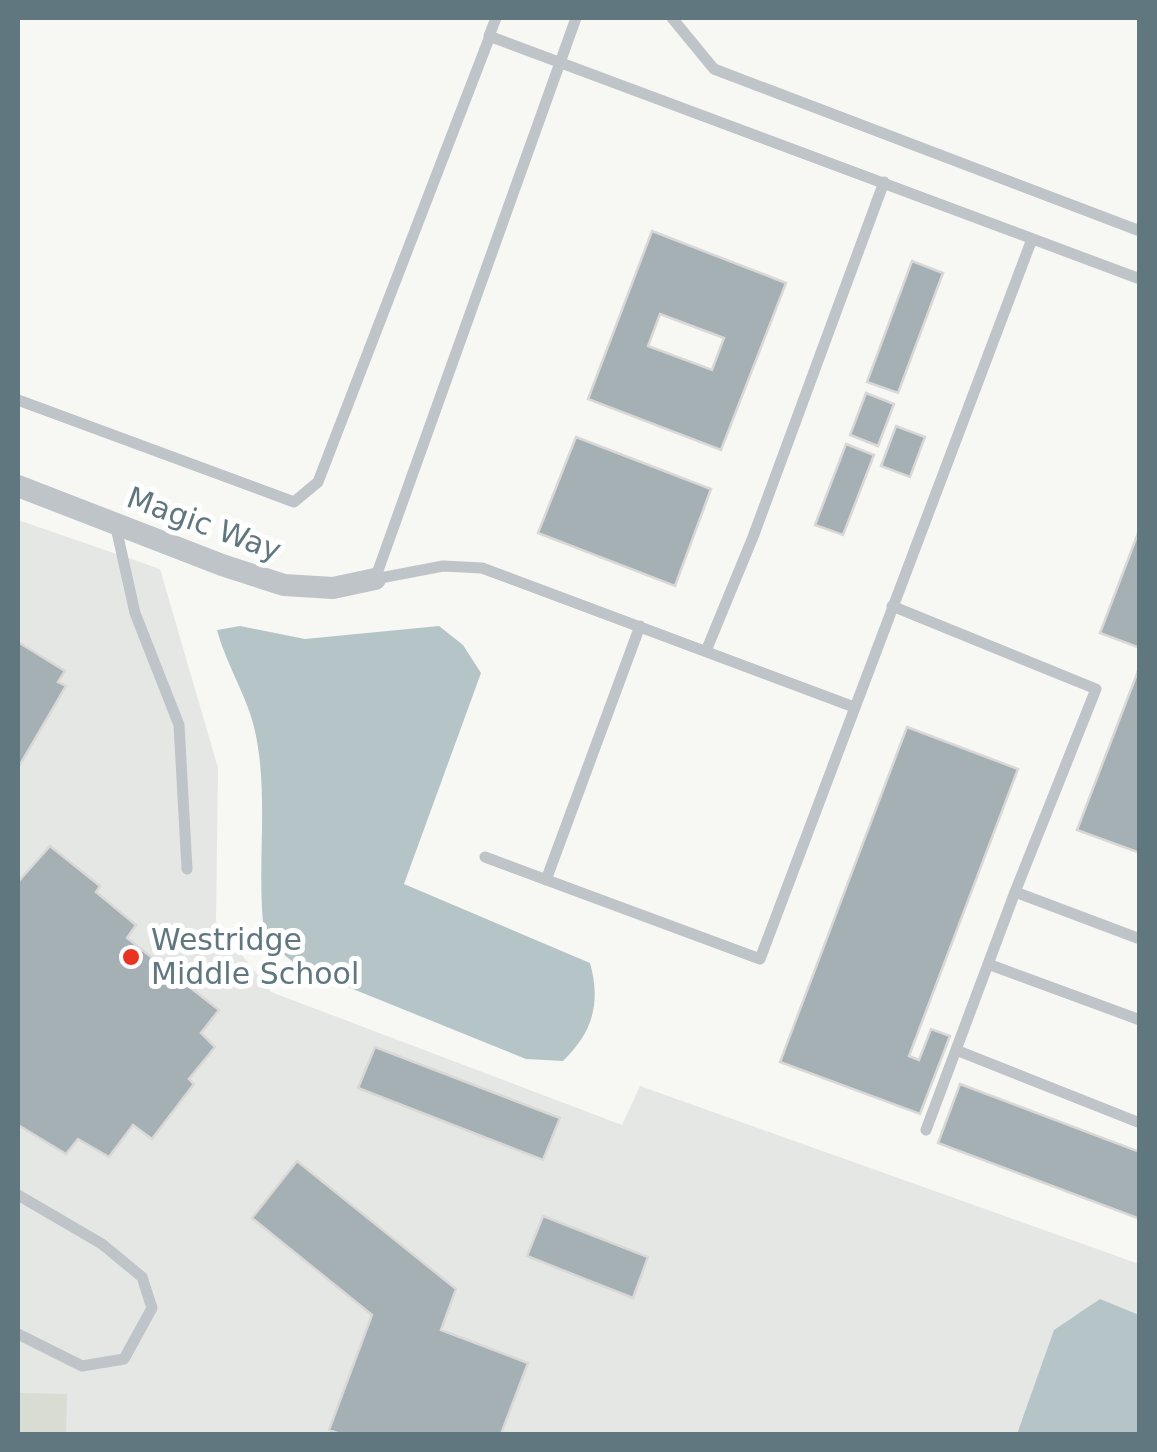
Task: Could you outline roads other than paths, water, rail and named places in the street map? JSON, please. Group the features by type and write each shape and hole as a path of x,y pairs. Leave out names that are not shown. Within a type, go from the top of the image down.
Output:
{"street":[{"name":"Magic Way","path":"18,486 284,585 333,588 375,580"}],"lane":[{"path":"18,400 294,502 318,482 496,18"},
{"path":"375,580 576,18"},
{"path":"672,18 714,69 1140,231"},
{"path":"490,36 1140,279"},
{"path":"706,651 753,537 884,182"},
{"path":"485,857 760,959 1032,239"},
{"path":"115,523 135,613 179,724 188,869"},
{"path":"375,580 443,566 482,568 854,707"},
{"path":"892,606 1096,689 926,1130"},
{"path":"546,880 640,626"},
{"path":"1015,892 1140,940"},
{"path":"988,964 1140,1020"},
{"path":"956,1050 1140,1123"},
{"path":"18,1195 102,1244 142,1277 152,1308 124,1359 82,1366 18,1334"}],"place":[{"name":"Westridge Middle School","path":"131,957"}]}
